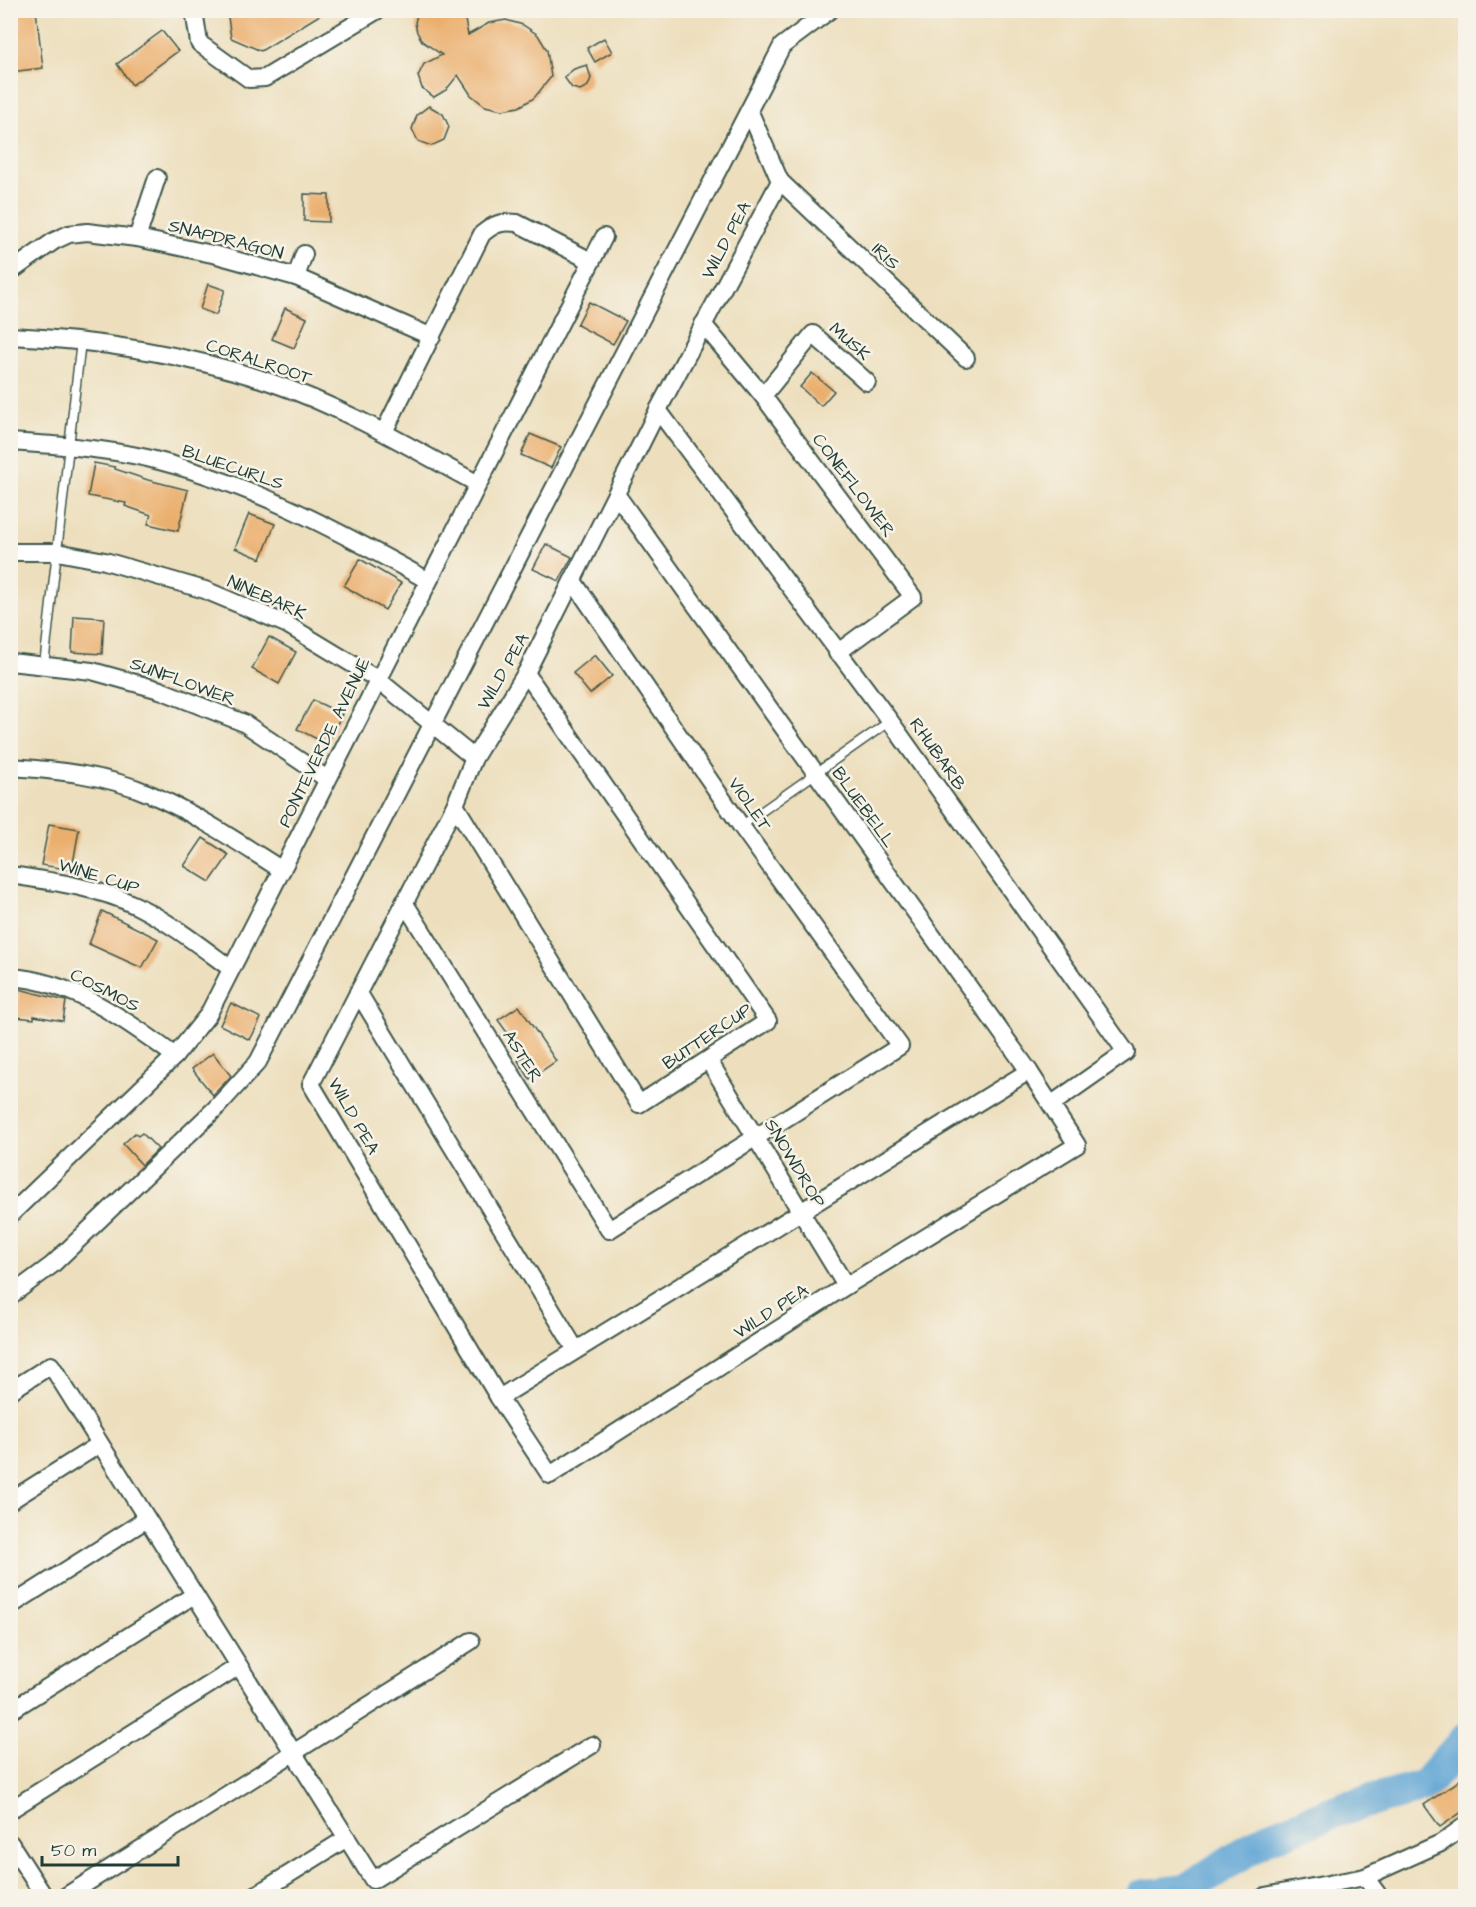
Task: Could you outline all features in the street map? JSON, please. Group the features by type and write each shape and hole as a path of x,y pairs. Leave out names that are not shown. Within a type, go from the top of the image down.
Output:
{"street":[{"path":"194,10 199,43 249,79 265,78 378,10"},
{"path":"10,1296 60,1256 215,1109 258,1062 782,46 830,10"},
{"path":"749,110 780,181"},
{"path":"137,238 157,178"},
{"name":"WILD PEA","path":"780,181 658,410 526,673 474,758 455,805 311,1084 499,1398 550,1475 846,1286 1077,1145"},
{"name":"IRIS","path":"780,181 966,358"},
{"path":"384,432 482,234 495,224 505,221 517,223 591,261"},
{"name":"SNAPDRAGON","path":"10,272 54,241 69,234 87,232 137,238 217,255 296,277 432,337"},
{"name":"PONTEVERDE AVENUE","path":"10,1215 175,1056 208,1015 427,580 604,237"},
{"path":"296,277 304,254"},
{"name":"CONEFLOWER","path":"703,324 763,396 913,597 837,653"},
{"name":"MUSK","path":"763,396 813,334 867,382"},
{"name":"CORALROOT","path":"10,336 81,339 188,359 270,382 384,432 478,484"},
{"name":"RHUBARB","path":"658,410 837,653 890,721 1126,1052 1052,1104"},
{"name":"BLUECURLS","path":"10,442 69,446 147,458 244,488 323,522 427,580"},
{"name":"BLUEBELL","path":"616,494 1029,1071 1077,1145"},
{"name":"NINEBARK","path":"10,552 57,552 105,561 205,590 286,624 377,679 474,758"},
{"name":"VIOLET","path":"573,581 741,826 900,1046 757,1137"},
{"name":"SUNFLOWER","path":"10,662 92,671 160,690 244,723 327,779"},
{"name":"BUTTERCUP","path":"455,805 639,1104 768,1021 526,673"},
{"path":"10,767 45,769 102,778 148,793 187,811 282,870"},
{"name":"WINE CUP","path":"10,875 68,886 135,905 178,930 230,968"},
{"name":"ASTER","path":"404,902 609,1230 757,1137"},
{"name":"COSMOS","path":"10,977 24,978 62,988 89,999 131,1023 175,1056"},
{"path":"358,992 576,1350"},
{"name":"SNOWDROP","path":"709,1061 846,1286"},
{"path":"499,1398 1029,1071"},
{"path":"10,1391 51,1365 373,1881 592,1746"},
{"path":"10,1501 100,1444"},
{"path":"10,1606 147,1520"},
{"path":"10,1711 194,1594"},
{"path":"66,1896 471,1641"},
{"path":"10,1810 239,1666"},
{"path":"1265,1896 1365,1877 1441,1843 1466,1826"},
{"path":"254,1896 347,1838"},
{"path":"10,1843 44,1896"},
{"path":"1365,1877 1379,1896"}],"lane":[{"path":"44,665 81,339"},
{"path":"741,826 890,721"}],"building":[{"path":"10,10 36,10 43,68 10,72"},
{"path":"227,10 328,10 261,51 231,38"},
{"path":"418,10 463,10 468,35 489,23 506,20 523,25 538,35 547,50 551,77 534,98 519,107 502,110 485,106 471,95 458,75 446,90 434,97 422,88 418,76 424,64 442,55 422,41 417,32 415,23"},
{"path":"162,31 178,51 132,85 117,64"},
{"path":"604,38 612,52 595,62 587,48"},
{"path":"587,65 591,78 588,86 580,90 572,88 564,77 574,69"},
{"path":"429,106 443,114 449,127 444,140 431,146 418,141 412,129 417,115"},
{"path":"304,194 329,195 329,222 304,221"},
{"path":"208,284 225,290 216,315 200,309"},
{"path":"589,302 626,321 613,344 577,325"},
{"path":"285,308 307,318 294,348 272,339"},
{"path":"812,373 834,391 821,406 800,387"},
{"path":"530,434 561,447 551,468 521,455"},
{"path":"94,463 115,467 115,469 148,480 188,490 178,531 148,524 151,515 125,506 126,503 88,496"},
{"path":"249,514 275,524 261,559 235,548"},
{"path":"546,544 572,557 559,581 533,569"},
{"path":"360,559 401,583 385,610 344,586"},
{"path":"74,616 104,618 102,654 72,652"},
{"path":"269,637 296,652 279,684 252,669"},
{"path":"595,655 612,676 590,694 573,673"},
{"path":"313,700 342,714 327,744 297,729"},
{"path":"49,824 79,829 72,870 41,865"},
{"path":"203,838 229,855 210,882 184,866"},
{"path":"102,911 158,939 142,968 89,944"},
{"path":"19,989 66,1001 63,1021 34,1016 34,1019 16,1017"},
{"path":"231,1003 261,1018 250,1040 220,1025"},
{"path":"519,1006 556,1061 530,1079 518,1061 524,1056 498,1020"},
{"path":"213,1053 231,1076 213,1095 192,1069"},
{"path":"135,1133 138,1136 142,1133 158,1149 142,1165 123,1144"},
{"path":"1466,1776 1466,1809 1440,1827 1424,1805"}],"waterway":[{"path":"1142,1896 1186,1890 1266,1838 1344,1808 1424,1786 1466,1739"}]}
